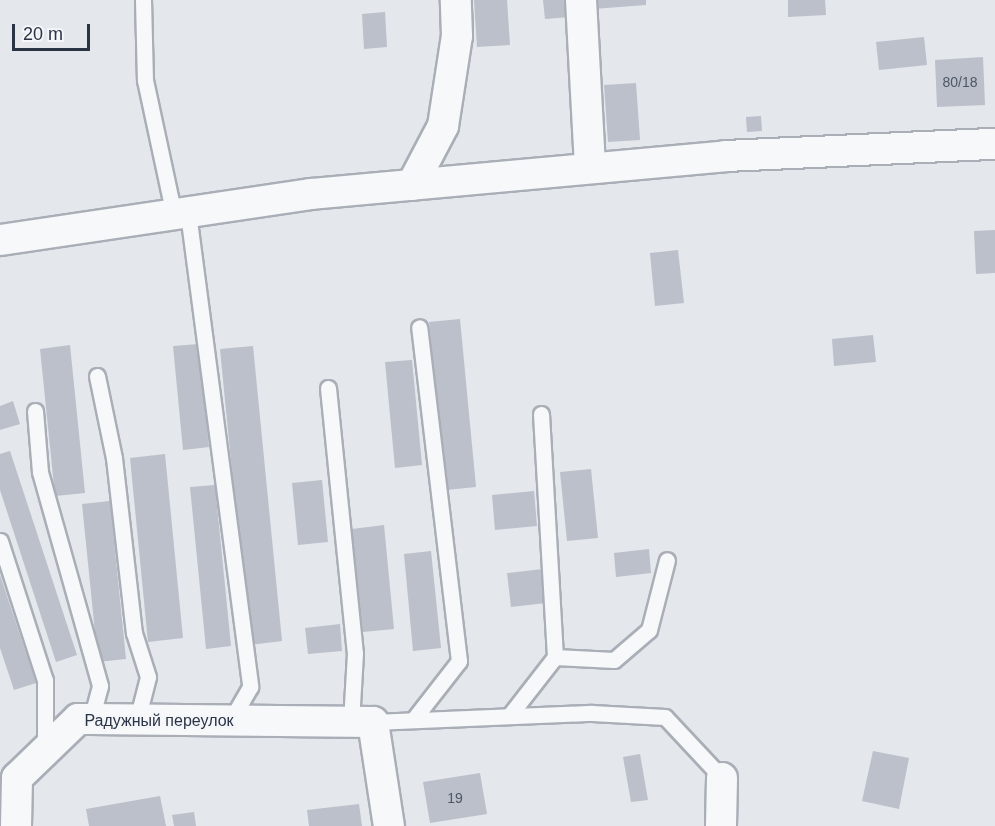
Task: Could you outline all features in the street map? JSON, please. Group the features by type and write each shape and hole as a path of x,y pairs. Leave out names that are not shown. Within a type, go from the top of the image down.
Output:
{"street":[{"path":"412,185 443,126 457,36 456,0"},
{"path":"581,0 590,168"},
{"path":"0,240 311,194 726,156 995,144"},
{"name":"Радужный переулок","path":"16,826 17,778 78,719 362,722"},
{"path":"362,722 389,826"},
{"path":"721,826 722,778"}],"lane":[{"path":"143,0 146,80 181,214 250,687 230,721"},
{"path":"413,720 459,661 419,327"},
{"path":"97,376 114,458 134,633 148,677 137,720"},
{"path":"328,388 362,722 592,713 665,717 722,778"},
{"path":"35,411 40,472 100,686 90,719"},
{"path":"509,716 555,657 540,414"},
{"path":"0,541 45,680 45,751"},
{"path":"555,657 614,660 649,630 668,560"}],"building":[{"path":"474,0 507,0 510,45 477,47"},
{"path":"543,0 569,0 570,17 545,19"},
{"path":"592,0 646,0 646,5 593,9"},
{"path":"788,0 825,0 826,15 788,17"},
{"path":"385,12 387,47 364,49 362,14"},
{"path":"924,37 927,65 879,70 876,42"},
{"path":"983,57 985,105 937,107 935,60"},
{"path":"636,83 640,140 608,142 604,85"},
{"path":"761,116 762,131 747,132 746,117"},
{"path":"995,230 995,273 976,274 974,231"},
{"path":"678,250 684,303 655,306 650,253"},
{"path":"460,319 476,487 446,490 429,322"},
{"path":"873,335 876,362 834,366 832,339"},
{"path":"199,344 209,447 183,450 173,346"},
{"path":"70,345 85,493 55,496 40,349"},
{"path":"253,346 282,641 249,645 220,349"},
{"path":"412,360 422,465 395,468 385,362"},
{"path":"13,401 20,424 0,430 0,406"},
{"path":"10,451 77,655 56,662 0,490 0,454"},
{"path":"165,454 183,638 148,642 130,458"},
{"path":"591,469 598,538 567,541 560,472"},
{"path":"322,480 328,542 298,545 292,483"},
{"path":"215,485 231,646 206,649 190,487"},
{"path":"534,491 537,526 495,530 492,495"},
{"path":"110,501 126,659 98,662 82,504"},
{"path":"384,525 394,629 363,632 352,529"},
{"path":"649,549 651,573 616,577 614,553"},
{"path":"431,551 441,648 413,651 404,554"},
{"path":"543,569 546,603 511,607 507,573"},
{"path":"0,575 36,683 14,690 0,648"},
{"path":"340,624 342,651 308,654 305,628"},
{"path":"873,751 909,758 899,809 862,801"},
{"path":"640,754 648,800 631,802 623,757"},
{"path":"480,773 487,814 430,823 423,782"},
{"path":"160,796 166,826 89,826 86,809"},
{"path":"359,804 362,826 309,826 307,810"},
{"path":"194,812 196,826 174,826 172,815"}]}
